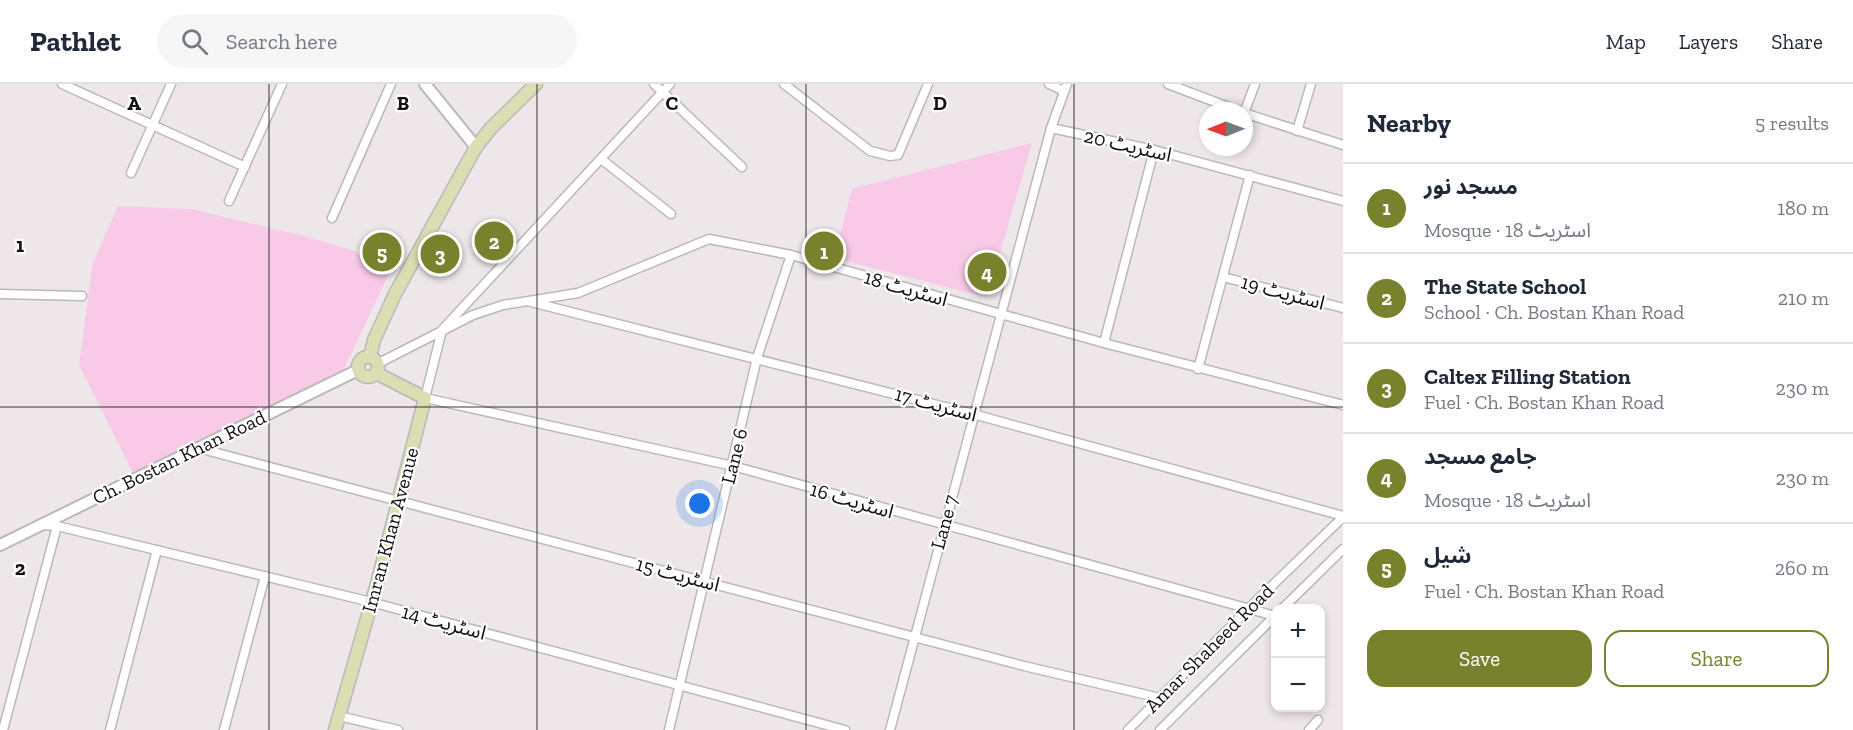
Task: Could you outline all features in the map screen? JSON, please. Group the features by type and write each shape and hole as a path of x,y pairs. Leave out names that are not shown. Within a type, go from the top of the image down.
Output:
{"main road":[{"path":"358,370 367,378 374,365 374,340 395,294 476,147 491,128 536,84"},
{"path":"374,365 424,398"},
{"name":"Imran Khan Avenue","path":"335,730 424,398"}],"street":[{"path":"62,84 245,167"},
{"path":"131,173 171,84"},
{"path":"229,201 282,84"},
{"path":"332,218 391,84"},
{"path":"425,84 476,147"},
{"path":"654,84 742,167"},
{"path":"442,330 670,84"},
{"path":"784,84 870,151 890,156 898,155 927,84"},
{"path":"1049,84 1066,87"},
{"path":"1168,84 1215,102"},
{"path":"1248,102 1255,84"},
{"path":"1297,131 1311,84"},
{"name":"Lane 7","path":"890,730 1051,128 1066,87"},
{"path":"1253,116 1343,145"},
{"name":"اسٹریٹ 20","path":"1051,128 1154,150 1343,201"},
{"path":"1104,343 1154,150"},
{"path":"601,159 671,214"},
{"path":"1198,369 1250,175"},
{"name":"اسٹریٹ 18","path":"374,365 473,315 527,301 578,293 709,240 792,255 1198,369 1343,405"},
{"name":"Lane 6","path":"669,730 757,358 792,255"},
{"name":"اسٹریٹ 19","path":"1223,277 1343,308"},
{"path":"0,294 82,296"},
{"name":"اسٹریٹ 17","path":"527,301 973,414 1343,516"},
{"name":"Imran Khan Avenue","path":"424,398 442,330"},
{"name":"Ch. Bostan Khan Road","path":"0,545 358,370"},
{"name":"اسٹریٹ 16","path":"424,398 733,466 943,526 1250,606 1271,614"},
{"name":"اسٹریٹ 15","path":"198,448 1024,666 1160,698"},
{"name":"Amar Shaheed Road","path":"1128,730 1250,606 1343,516"},
{"name":"اسٹریٹ 14","path":"41,525 57,526 371,602 845,730"},
{"path":"3,730 57,526"},
{"name":"Amar Shaheed Road","path":"1288,604 1343,549"},
{"path":"110,730 158,550"},
{"path":"224,730 265,576"},
{"name":"Amar Shaheed Road","path":"1160,730 1271,620"},
{"path":"339,716 398,730"},
{"path":"1309,730 1318,720"}],"shaded area":[{"path":"1032,143 987,297 834,258 852,189"},
{"path":"118,206 191,209 308,237 394,263 343,371 317,390 136,479 79,365 93,263"}],"place":[{"name":"The State School","path":"494,241"},
{"name":"مسجد نور","path":"824,251"},
{"name":"شیل","path":"382,252"},
{"name":"Caltex Filling Station","path":"440,254"},
{"name":"جامع مسجد","path":"987,272"}]}
